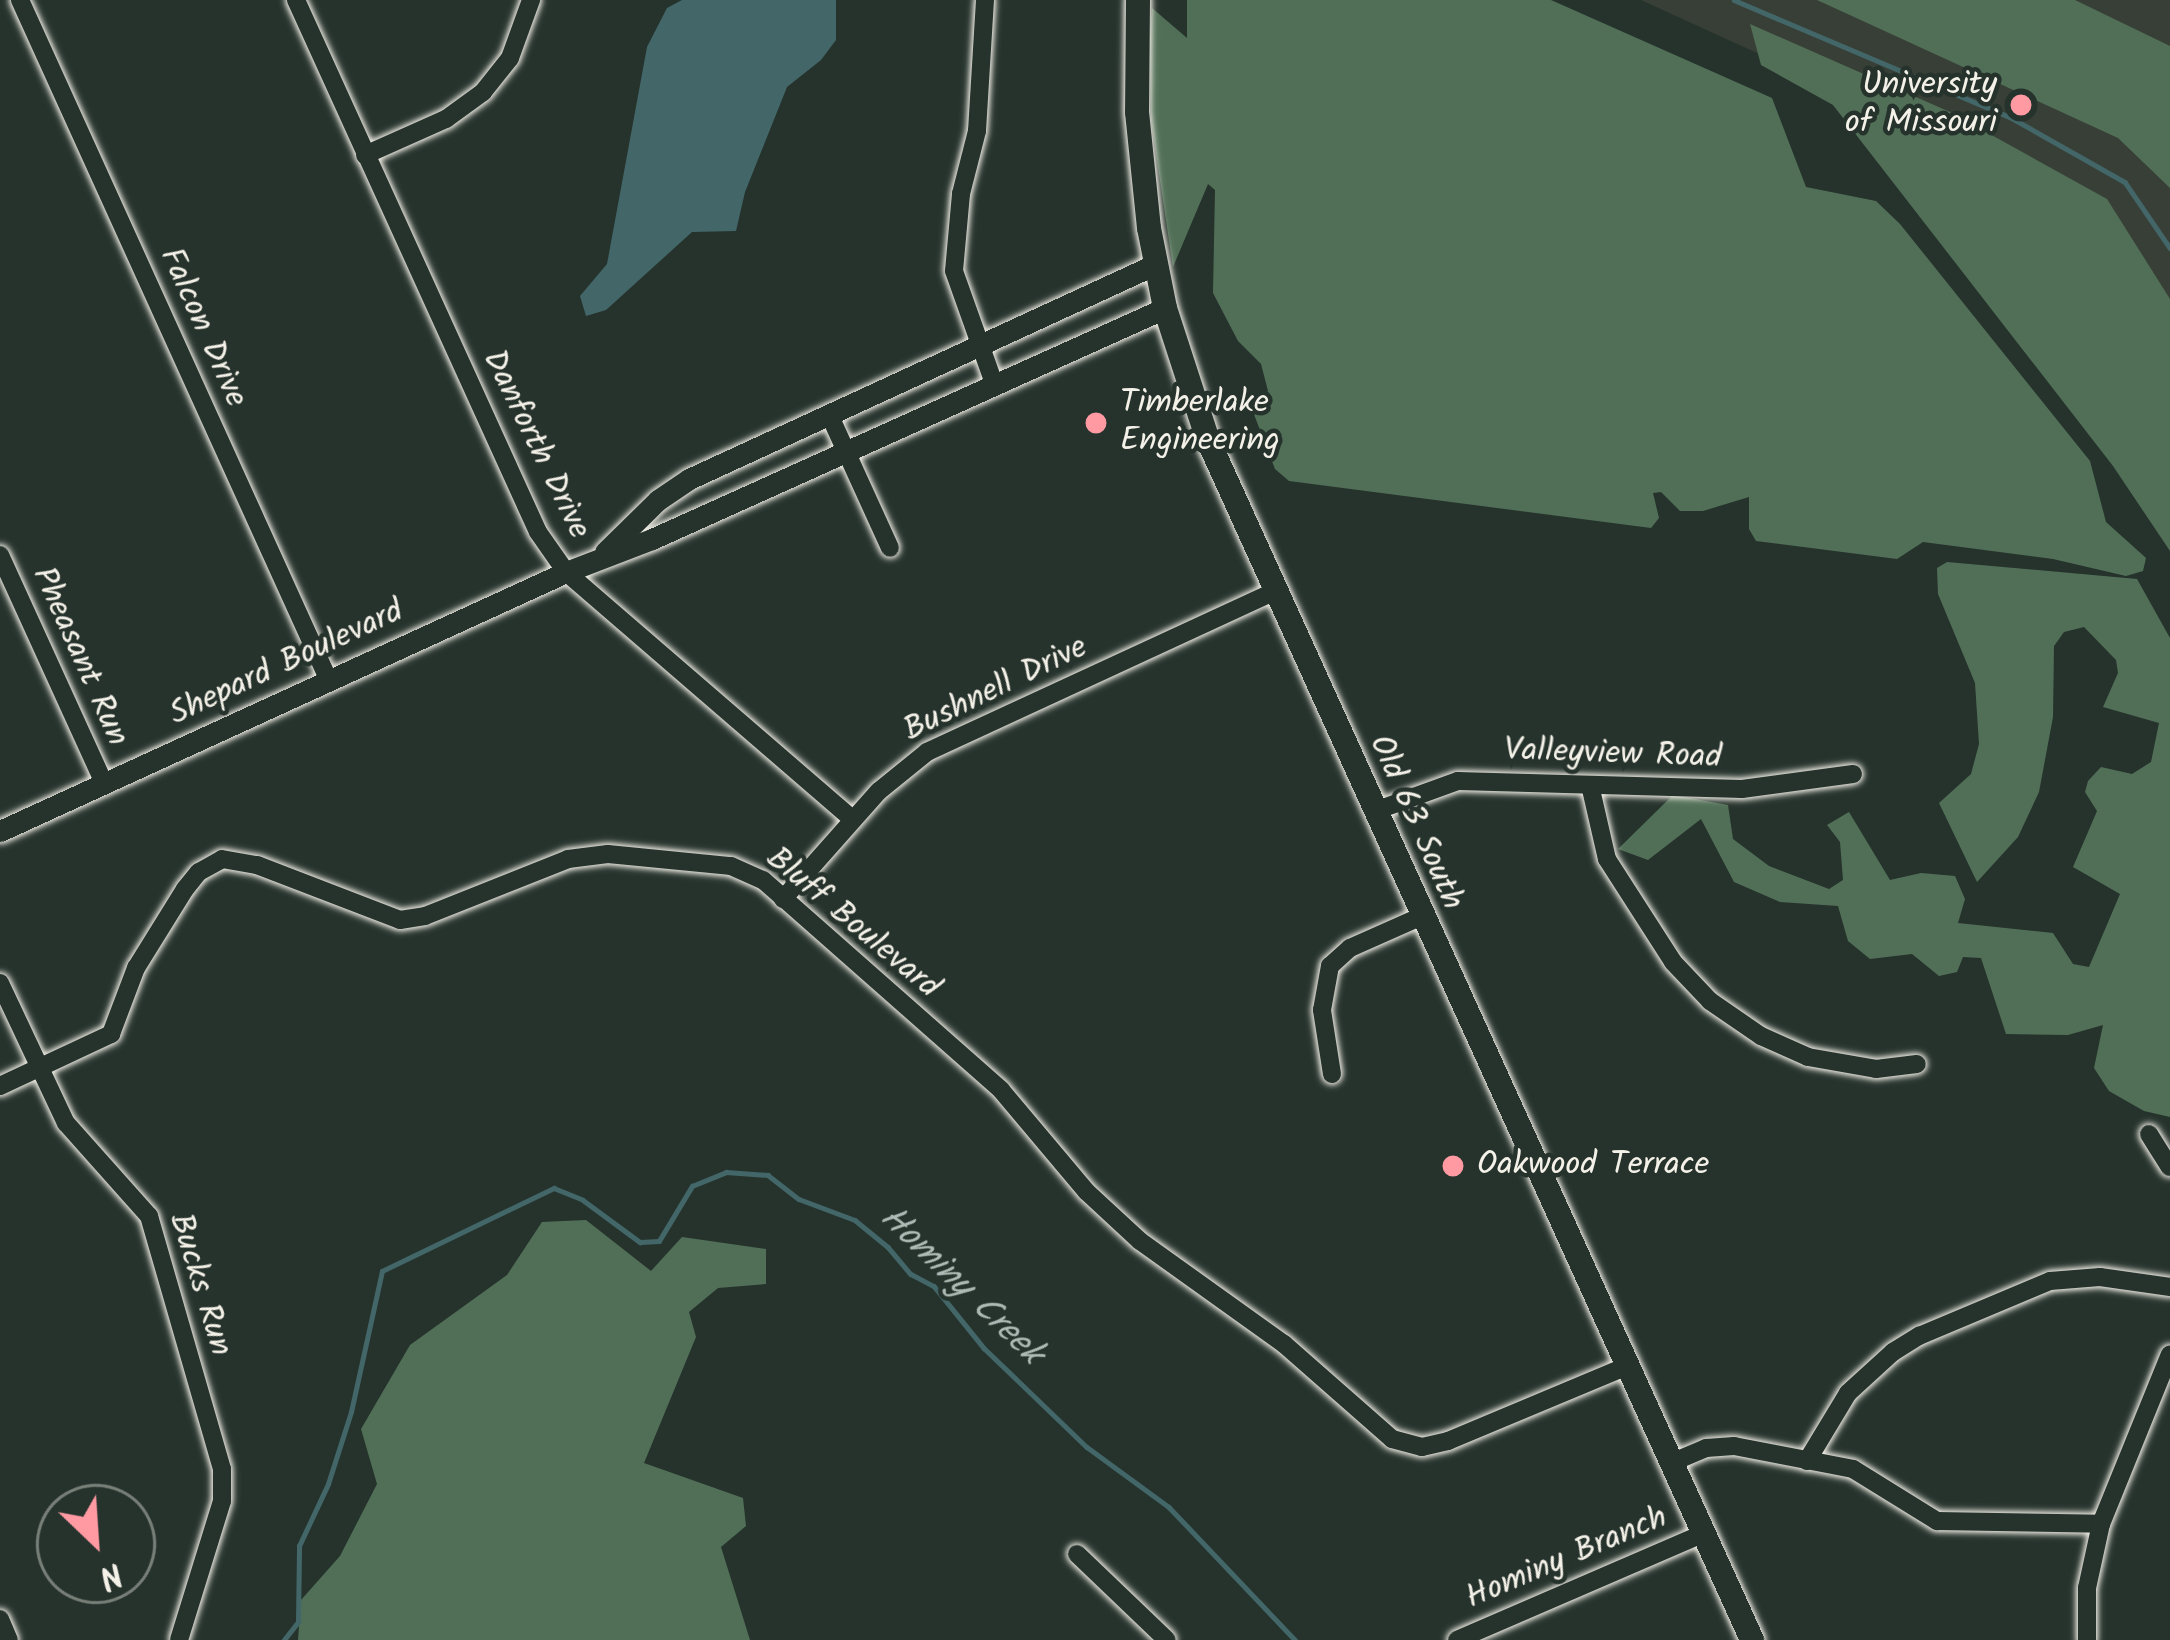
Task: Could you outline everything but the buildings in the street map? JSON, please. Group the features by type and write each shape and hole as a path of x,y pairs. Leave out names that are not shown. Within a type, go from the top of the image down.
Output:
{"main road":[{"name":"Old 63 South","path":"1138,0 1137,112 1156,264 1165,308 1208,440 1420,917 1752,1640"}],"street":[{"name":"Falcon Drive","path":"20,0 329,681"},
{"name":"Danforth Drive","path":"296,0 538,532 566,572 852,819"},
{"path":"365,155 446,118 483,92 510,58 531,0"},
{"path":"985,0 977,131 961,194 954,271 995,386"},
{"name":"Shepard Boulevard","path":"601,557 658,500 689,479 1156,264"},
{"name":"Shepard Boulevard","path":"0,831 566,572 847,453 1165,308"},
{"path":"830,414 890,548"},
{"name":"Pheasant Run","path":"0,555 104,783"},
{"name":"Bushnell Drive","path":"783,899 903,769 953,737 1276,591"},
{"name":"Valleyview Road","path":"1375,812 1458,782 1742,790 1853,774"},
{"path":"1590,785 1607,859 1673,962 1710,1001 1761,1036 1808,1057 1876,1069 1917,1064"},
{"name":"Bluff Boulevard","path":"0,1086 116,1028 136,968 194,877 221,860 256,865 400,920 425,916 568,859 608,854 740,868 783,899 1001,1090 1087,1192 1140,1241 1284,1344 1392,1439 1422,1447 1448,1441 1627,1366"},
{"path":"1332,1074 1322,1010 1330,966 1350,948 1420,917"},
{"name":"Bucks Run","path":"0,983 66,1123 148,1216 223,1469 222,1501 179,1640"},
{"path":"2149,1134 2170,1166"},
{"path":"1807,1461 1848,1393 1893,1352 1919,1336 2050,1281 2100,1277 2170,1287"},
{"path":"2087,1640 2087,1588 2101,1524 2170,1354"},
{"path":"1672,1462 1719,1445 1853,1469 1937,1520 2101,1524"},
{"name":"Hominy Branch","path":"1457,1640 1702,1534"},
{"path":"1078,1554 1167,1640"},
{"path":"0,1619 9,1640"}],"shaded area":[{"name":"University of Missouri","path":"1641,0 2170,0 2170,315 2103,211"}],"green space":[{"path":"1187,0 1551,0 1772,98 1806,187 1876,201 1900,224 2090,461 2106,522 2146,558 2143,571 2126,576 2053,559 1923,542 1897,559 1756,541 1749,529 1749,497 1703,511 1680,511 1661,492 1653,493 1659,518 1651,528 1289,481 1275,469 1250,404 1268,391 1261,364 1238,341 1213,293 1215,190 1208,184 1173,267 1151,120 1150,38 1152,8 1187,38"},
{"path":"1817,0 2075,0 2170,46 2170,188 2118,138"},
{"path":"1750,24 1950,112 2107,199 2170,299 2170,551 2113,466 1833,105 1761,65"},
{"path":"1947,562 2137,579 2170,638 2170,1117 2144,1111 2109,1091 2094,1068 2103,1025 2068,1035 2006,1034 1981,958 1963,957 1957,972 1939,976 1912,954 1870,959 1848,941 1838,906 1780,902 1734,882 1701,819 1648,860 1618,849 1673,795 1728,805 1733,839 1769,866 1829,889 1843,880 1840,842 1827,825 1849,812 1890,880 1921,873 1955,876 1965,899 1958,923 2053,933 2073,964 2089,967 2120,894 2073,867 2097,811 2085,792 2088,781 2101,767 2132,774 2151,762 2159,723 2103,707 2118,673 2116,660 2084,627 2064,632 2054,646 2053,717 2039,792 2018,837 1977,882 1939,803 1971,774 1979,744 1975,683 1938,594 1937,568"},
{"path":"586,1220 651,1271 682,1237 766,1249 766,1284 718,1288 689,1312 696,1337 644,1463 743,1498 746,1526 721,1547 750,1640 298,1640 301,1600 340,1556 377,1484 361,1429 410,1345 507,1275 542,1222"}],"water":[{"path":"682,0 836,0 836,40 821,60 787,87 745,192 736,231 692,232 606,310 586,316 580,296 607,264 647,47 667,8"}],"waterway":[{"path":"1734,0 2010,117 2125,182 2170,248"},
{"name":"Hominy Creek","path":"284,1640 298,1622 299,1546 328,1484 351,1412 382,1271 554,1188 583,1200 640,1242 659,1241 692,1186 726,1172 768,1175 799,1199 855,1220 888,1247 911,1274 934,1286 984,1348 1087,1447 1169,1507 1295,1640"}],"place":[{"name":"University of Missouri","path":"2021,105"},
{"name":"Timberlake Engineering","path":"1096,423"},
{"name":"Oakwood Terrace","path":"1453,1166"}]}
